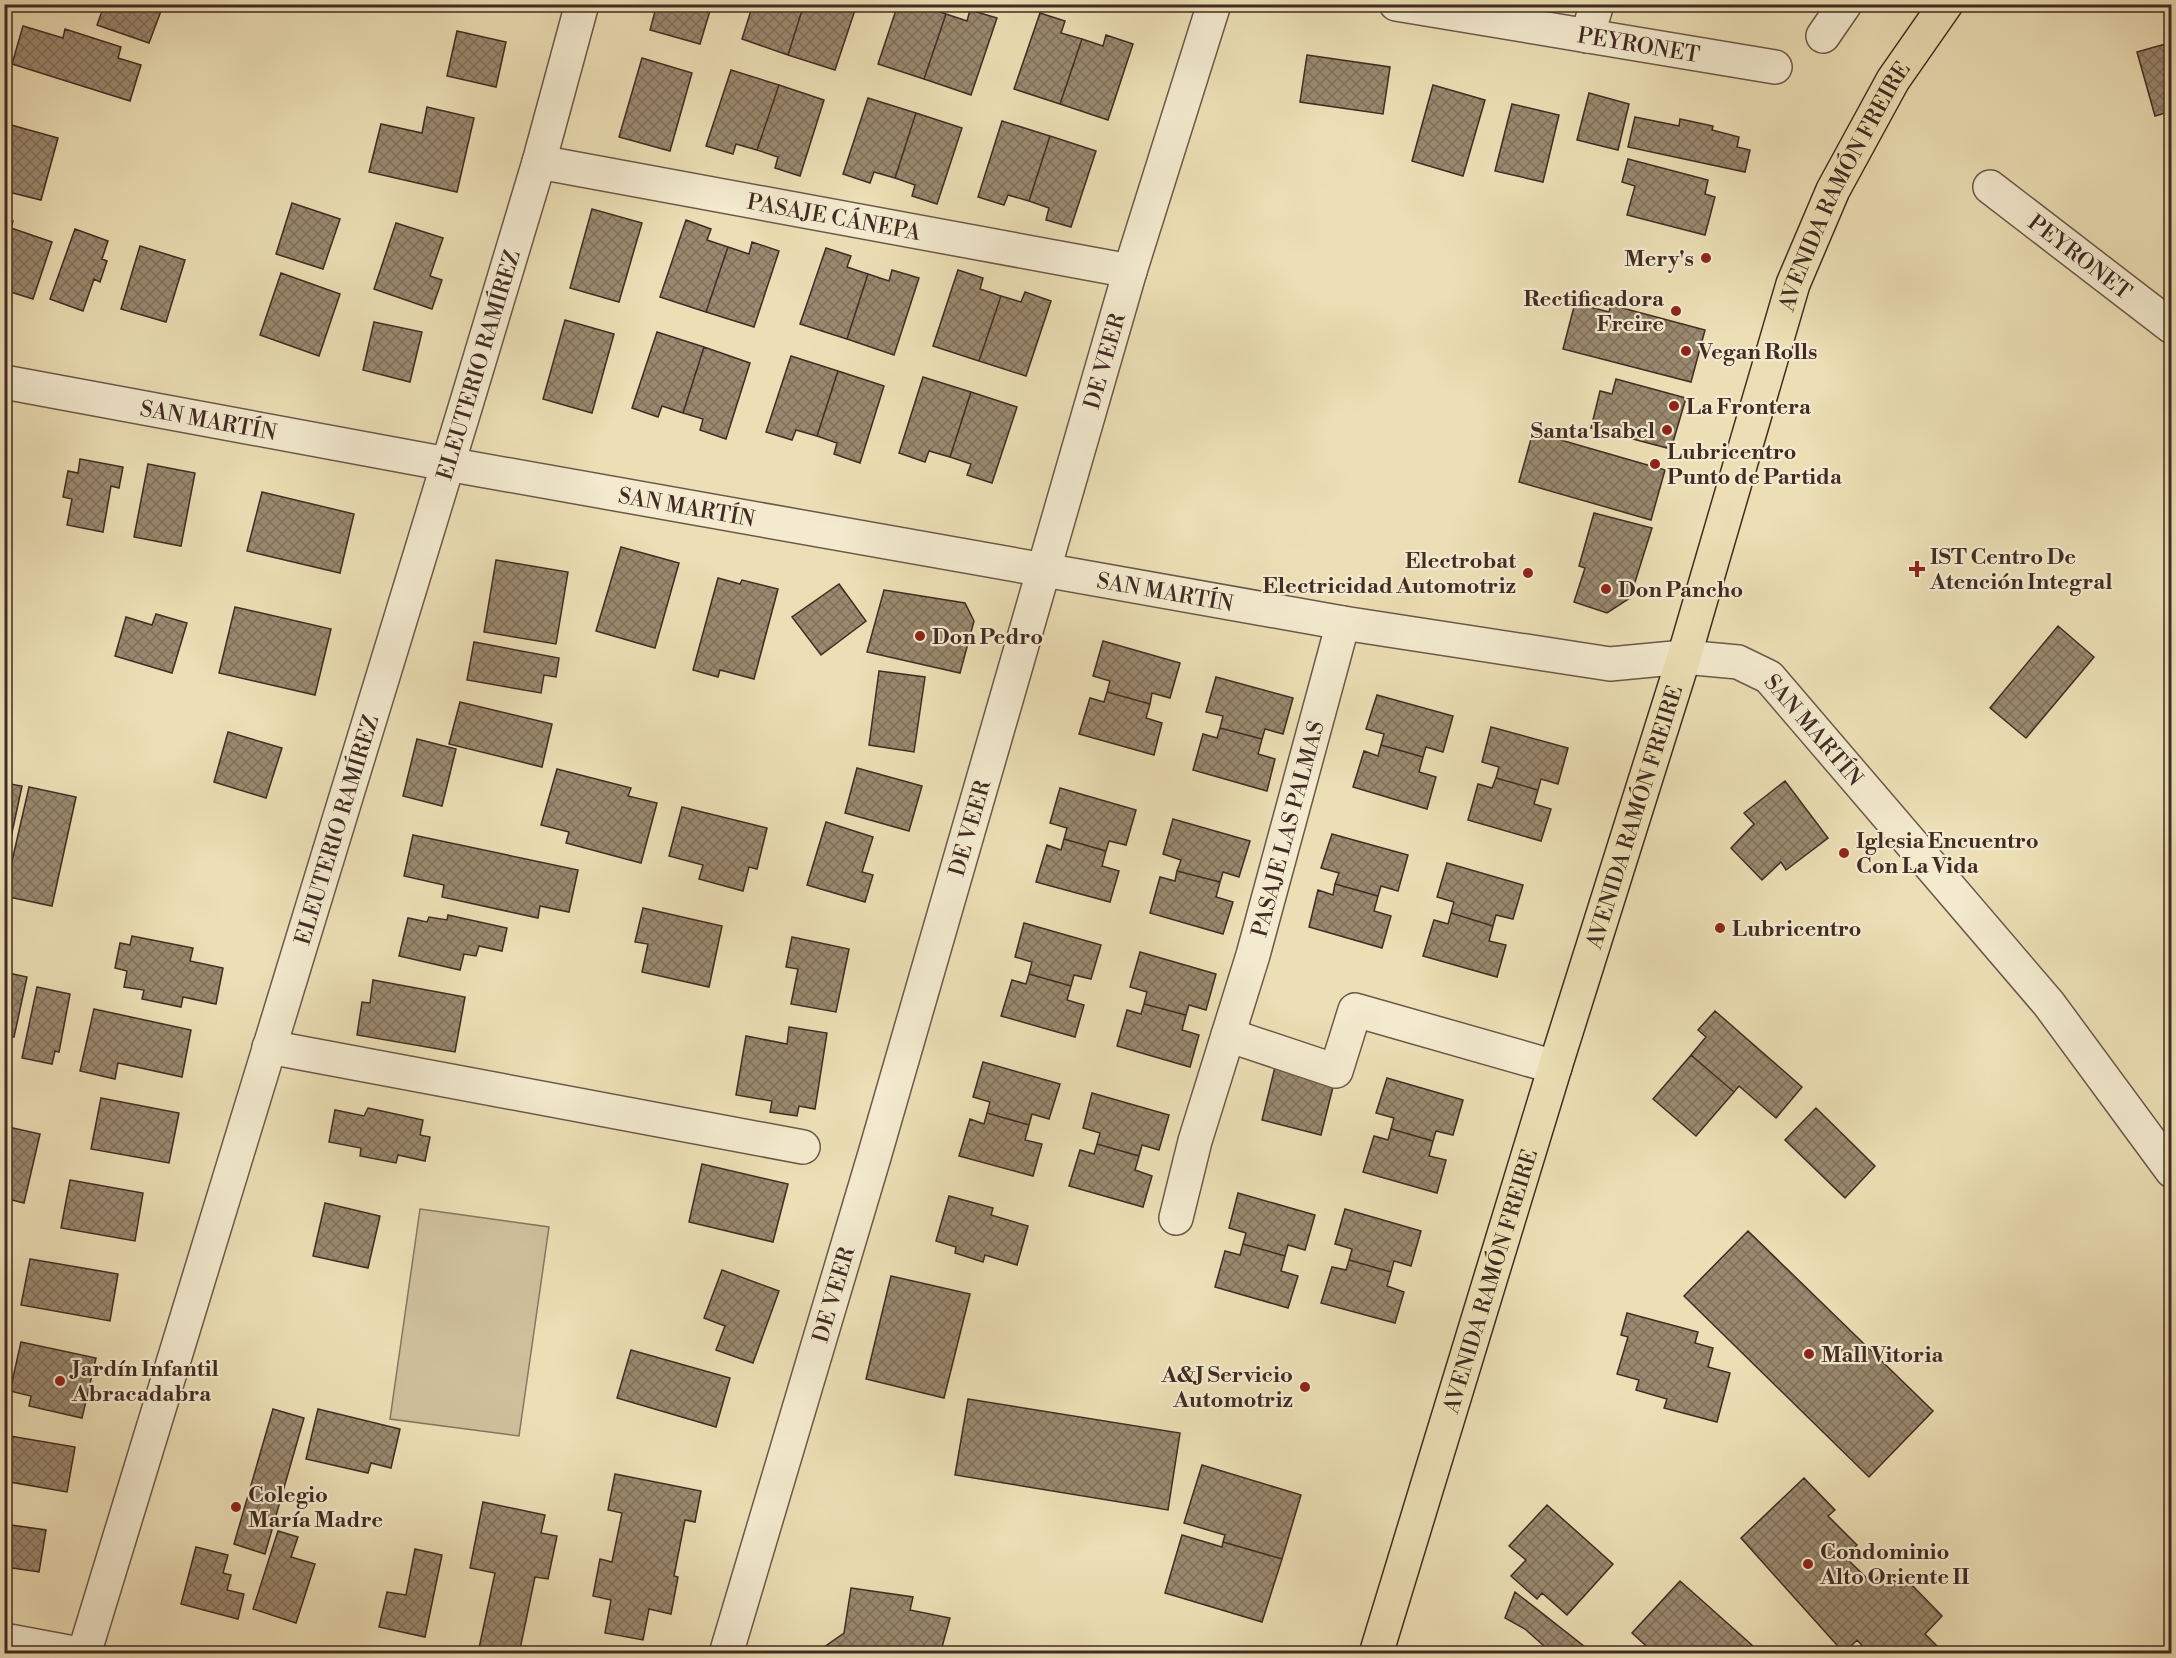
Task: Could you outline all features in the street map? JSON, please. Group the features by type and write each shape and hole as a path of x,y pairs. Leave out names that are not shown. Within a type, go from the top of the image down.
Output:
{"main road":[{"name":"AVENIDA RAMÓN FREIRE","path":"1376,1653 1555,1067 1684,657 1793,285 1833,190 1893,80 1946,4"}],"street":[{"name":"ELEUTERIO RAMÍREZ","path":"84,1653 539,162 582,4"},
{"name":"DE VEER","path":"726,1653 874,1157 1130,271 1214,4"},
{"name":"PEYRONET","path":"1396,4 1775,68"},
{"path":"1587,36 1597,4"},
{"path":"1823,36 1845,4"},
{"name":"PASAJE CÁNEPA","path":"539,162 1130,271"},
{"name":"PEYRONET","path":"1990,188 2169,319"},
{"name":"SAN MARTÍN","path":"4,382 447,464 1343,623 1610,664 1684,657 1738,662 1769,677 2049,1004 2172,1171"},
{"name":"PASAJE LAS PALMAS","path":"1176,1218 1195,1141 1253,955 1343,623"},
{"path":"1228,1035 1336,1071 1355,1010 1555,1067"},
{"path":"268,1047 803,1147"},
{"path":"4,1640 79,1653"}],"shaded area":[{"path":"420,1209 549,1227 519,1436 390,1419"}],"building":[{"path":"84,4 142,4 161,11 149,43 97,25 102,11"},
{"path":"657,4 712,4 700,44 650,30"},
{"path":"753,4 804,4 788,55 742,39"},
{"path":"804,4 857,4 835,70 788,55"},
{"path":"898,4 926,4 925,7 946,14 924,79 878,64"},
{"path":"970,10 997,18 971,95 924,79 946,14 967,21"},
{"path":"1040,13 1065,21 1061,33 1082,39 1060,104 1014,89"},
{"path":"23,26 63,38 65,29 121,47 118,58 141,65 130,101 12,64"},
{"path":"457,31 506,42 496,87 447,76"},
{"path":"1106,35 1133,44 1108,120 1060,104 1082,39 1103,46"},
{"path":"2172,42 2172,111 2155,116 2137,52"},
{"path":"1307,55 1390,67 1383,114 1300,102"},
{"path":"642,58 692,73 670,151 619,137"},
{"path":"731,70 779,85 757,150 736,144 733,154 706,146"},
{"path":"779,85 824,100 800,176 775,168 778,157 757,150"},
{"path":"1433,85 1485,100 1463,176 1412,161"},
{"path":"1589,93 1629,104 1618,150 1577,140"},
{"path":"868,98 916,113 895,178 874,172 870,183 843,174"},
{"path":"1512,104 1559,115 1543,182 1495,171"},
{"path":"427,107 474,118 457,192 369,172 381,124 422,133"},
{"path":"916,113 962,128 937,204 912,196 915,185 895,178"},
{"path":"1635,117 1679,126 1680,119 1713,126 1712,130 1739,137 1737,147 1750,150 1745,172 1628,147"},
{"path":"1002,121 1050,136 1029,201 1008,195 1004,205 978,197"},
{"path":"4,123 58,138 41,200 4,191"},
{"path":"1050,136 1096,151 1071,227 1046,220 1049,208 1029,201"},
{"path":"1628,159 1708,180 1705,194 1715,197 1705,235 1627,215 1635,186 1622,182"},
{"path":"292,203 340,219 323,269 276,254"},
{"path":"592,209 642,223 619,302 570,288"},
{"path":"4,218 13,221 11,228 52,242 33,299 4,290"},
{"path":"686,220 711,229 707,240 728,247 706,312 660,297"},
{"path":"396,223 443,238 430,276 442,280 432,309 374,289"},
{"path":"75,229 108,241 102,259 107,261 100,282 94,279 83,311 50,299"},
{"path":"752,242 779,251 754,327 706,312 728,247 749,254"},
{"path":"140,246 185,260 166,322 121,309"},
{"path":"826,248 851,256 847,267 868,274 847,339 800,324"},
{"path":"892,270 919,278 894,355 847,339 868,274 889,281"},
{"path":"958,270 983,278 980,289 1001,296 979,361 933,346"},
{"path":"281,273 340,294 319,356 260,335"},
{"path":"1025,292 1051,301 1026,376 979,361 1001,296 1021,302"},
{"path":"1575,303 1609,312 1611,305 1705,330 1691,382 1563,349"},
{"path":"565,320 614,334 592,413 543,399"},
{"path":"374,322 422,332 410,382 363,370"},
{"path":"657,332 704,347 683,413 662,406 658,417 632,408"},
{"path":"704,347 750,363 726,439 700,430 703,419 683,413"},
{"path":"791,356 838,371 817,436 796,430 792,440 766,432"},
{"path":"838,371 884,386 860,463 834,454 837,443 817,436"},
{"path":"923,377 971,392 950,457 929,451 925,462 899,453"},
{"path":"1616,379 1686,398 1671,449 1591,428 1600,391 1612,394"},
{"path":"971,392 1017,407 992,483 967,475 971,464 950,457"},
{"path":"1533,432 1665,470 1651,520 1519,482"},
{"path":"80,459 123,467 119,488 111,486 103,532 67,525 72,499 63,497 68,471 78,473"},
{"path":"148,464 195,473 181,546 134,537"},
{"path":"262,492 354,514 340,573 247,551"},
{"path":"1594,513 1652,528 1630,598 1607,613 1574,602 1585,568 1579,566"},
{"path":"621,547 679,563 655,648 596,631"},
{"path":"496,560 568,572 556,644 484,632"},
{"path":"718,578 740,584 742,580 778,589 754,679 720,670 718,677 693,670"},
{"path":"839,584 866,621 821,655 792,617"},
{"name":"Don Pedro","path":"884,590 965,603 974,621 960,673 867,652"},
{"path":"235,607 331,629 315,695 219,673"},
{"path":"156,614 187,623 172,673 115,656 126,617 152,625"},
{"path":"2058,626 2094,657 2026,738 1990,708"},
{"path":"1103,641 1180,663 1170,698 1152,693 1150,704 1107,692 1110,681 1093,676"},
{"path":"474,642 559,658 556,677 544,675 541,693 467,680"},
{"path":"879,671 925,677 914,752 869,745"},
{"path":"1216,677 1293,698 1283,734 1265,729 1262,739 1220,728 1223,716 1206,712"},
{"path":"1107,692 1150,704 1146,718 1162,723 1154,755 1079,734 1090,698 1104,702"},
{"path":"1377,695 1453,716 1443,752 1426,747 1423,757 1381,745 1384,734 1366,729"},
{"path":"460,702 552,724 542,767 449,744"},
{"path":"1491,727 1568,748 1558,784 1541,779 1538,790 1496,778 1499,767 1482,762"},
{"path":"1220,728 1262,739 1258,754 1275,759 1267,791 1193,770 1203,734 1217,738"},
{"path":"228,732 282,748 266,798 214,782"},
{"path":"417,739 456,749 442,806 403,796"},
{"path":"1381,745 1423,757 1419,772 1436,777 1427,809 1353,787 1364,751 1378,756"},
{"path":"857,768 922,786 909,831 845,813"},
{"path":"557,769 631,788 628,796 657,803 641,863 566,843 569,832 541,825"},
{"path":"1496,778 1538,790 1534,804 1551,809 1541,841 1468,820 1478,784 1492,788"},
{"path":"1785,781 1828,838 1786,870 1781,862 1762,880 1731,848 1754,824 1744,813"},
{"path":"4,783 22,786 4,870"},
{"path":"29,787 76,797 52,906 4,896"},
{"path":"1060,788 1136,810 1126,845 1109,841 1106,851 1064,839 1067,828 1050,823"},
{"path":"682,807 767,828 757,869 749,867 743,891 699,879 703,865 669,856"},
{"path":"1173,819 1250,841 1239,877 1223,872 1220,882 1177,871 1181,860 1163,854"},
{"path":"826,822 873,837 862,872 873,875 865,902 807,885"},
{"path":"1332,834 1408,855 1398,891 1381,886 1378,896 1335,884 1339,873 1321,868"},
{"path":"413,835 578,870 569,912 540,906 538,918 442,897 444,885 404,876"},
{"path":"1064,839 1106,851 1102,866 1119,871 1110,902 1036,882 1047,845 1061,850"},
{"path":"1447,863 1523,885 1513,919 1496,915 1493,926 1451,913 1454,902 1437,897"},
{"path":"1177,871 1220,882 1216,897 1233,902 1223,934 1150,913 1160,877 1175,881"},
{"path":"1335,884 1378,896 1374,911 1391,916 1382,948 1309,927 1318,890 1333,895"},
{"path":"643,908 722,926 709,987 642,972 648,944 635,942"},
{"path":"1451,913 1493,926 1489,941 1506,945 1497,977 1423,956 1434,920 1448,924"},
{"path":"448,915 507,928 502,951 479,946 476,956 464,954 460,970 399,956 408,918 427,922 429,917 447,920"},
{"path":"1024,923 1101,945 1091,979 1074,975 1071,986 1029,974 1032,962 1015,957"},
{"path":"132,936 193,948 190,961 223,968 216,1004 183,997 181,1007 142,999 144,990 124,987 127,971 115,968 120,943 130,945"},
{"path":"792,937 849,949 836,1012 791,1004 798,969 786,967"},
{"path":"1140,952 1216,974 1206,1010 1189,1005 1186,1015 1144,1004 1147,992 1130,987"},
{"path":"4,972 27,977 14,1037 6,1035 4,1041"},
{"path":"1029,974 1071,986 1067,1000 1084,1005 1075,1037 1001,1016 1012,980 1026,984"},
{"path":"373,980 465,997 455,1052 357,1035 362,1002 370,1003"},
{"path":"37,987 70,994 59,1052 55,1051 52,1064 22,1058"},
{"path":"1144,1004 1186,1015 1182,1030 1199,1035 1190,1067 1117,1046 1127,1010 1141,1014"},
{"path":"94,1009 191,1030 182,1077 118,1063 115,1079 80,1071"},
{"path":"1715,1011 1802,1087 1776,1118 1739,1086 1734,1092 1691,1055 1706,1037 1698,1030"},
{"path":"789,1027 827,1033 815,1109 799,1106 797,1116 770,1112 772,1101 736,1095 746,1036 787,1044"},
{"path":"1691,1055 1734,1092 1696,1136 1653,1099"},
{"path":"983,1062 1060,1084 1049,1119 1032,1114 1029,1125 987,1113 990,1102 973,1097"},
{"path":"1275,1067 1334,1083 1321,1135 1262,1120"},
{"path":"1387,1078 1463,1100 1453,1135 1436,1131 1433,1141 1391,1129 1394,1118 1376,1113"},
{"path":"1092,1093 1169,1115 1159,1150 1142,1145 1139,1156 1097,1144 1100,1133 1083,1128"},
{"path":"101,1098 179,1113 169,1163 91,1149"},
{"path":"368,1108 423,1120 420,1135 430,1137 425,1161 398,1155 396,1163 360,1156 361,1148 329,1142 335,1110 364,1116"},
{"path":"1816,1108 1875,1166 1845,1198 1785,1140"},
{"path":"987,1113 1029,1125 1025,1140 1042,1144 1033,1176 959,1156 970,1119 984,1124"},
{"path":"4,1126 40,1134 24,1203 4,1198"},
{"path":"1391,1129 1433,1141 1429,1156 1446,1160 1437,1193 1363,1172 1374,1136 1388,1140"},
{"path":"1097,1144 1139,1156 1135,1170 1152,1176 1143,1207 1069,1186 1080,1150 1094,1154"},
{"path":"702,1164 788,1184 773,1242 689,1222"},
{"path":"70,1180 143,1193 135,1241 61,1228"},
{"path":"1238,1193 1315,1215 1305,1250 1288,1245 1285,1256 1243,1244 1246,1233 1229,1228"},
{"path":"949,1196 993,1208 991,1215 1028,1226 1017,1265 985,1255 983,1262 955,1253 956,1247 936,1241"},
{"path":"325,1203 380,1216 368,1268 313,1256"},
{"path":"1345,1209 1421,1231 1411,1266 1394,1261 1391,1272 1349,1260 1352,1249 1335,1244"},
{"name":"Mall Vitoria","path":"1748,1231 1933,1411 1869,1477 1684,1296"},
{"path":"4,1235 11,1237 4,1276"},
{"path":"1243,1244 1285,1256 1281,1271 1298,1276 1288,1308 1215,1287 1225,1251 1240,1255"},
{"path":"30,1259 118,1274 110,1321 21,1305"},
{"path":"1349,1260 1391,1272 1387,1286 1404,1292 1395,1323 1321,1303 1332,1267 1346,1270"},
{"path":"722,1270 779,1291 753,1363 716,1350 725,1326 704,1318"},
{"path":"891,1276 970,1294 944,1398 866,1379"},
{"path":"1627,1313 1698,1332 1695,1343 1713,1348 1708,1367 1730,1373 1717,1422 1664,1408 1667,1399 1636,1390 1639,1380 1617,1374 1628,1337 1621,1335"},
{"path":"21,1342 96,1358 82,1418 29,1406 31,1396 10,1391"},
{"path":"631,1350 730,1378 716,1427 617,1398"},
{"path":"968,1399 1180,1433 1168,1510 955,1475"},
{"path":"273,1409 304,1418 265,1554 234,1544"},
{"path":"318,1409 400,1429 391,1468 371,1463 368,1473 306,1459"},
{"path":"4,1435 75,1447 67,1492 4,1481"},
{"path":"1202,1465 1301,1495 1282,1559 1223,1542 1225,1535 1184,1523"},
{"path":"615,1474 701,1491 695,1522 685,1520 674,1576 678,1577 671,1614 649,1609 643,1640 605,1633 611,1600 593,1596 600,1559 612,1562 622,1513 608,1510"},
{"name":"Condominio Alto Oriente II","path":"1804,1478 1835,1510 1828,1516 1857,1545 1845,1557 1872,1583 1884,1571 1901,1587 1908,1581 1942,1616 1925,1634 1945,1654 1870,1654 1857,1640 1844,1653 1741,1538"},
{"path":"483,1502 545,1515 541,1533 557,1536 548,1579 535,1577 519,1654 504,1654 479,1648 495,1573 470,1568"},
{"path":"1547,1505 1613,1564 1567,1615 1542,1593 1537,1599 1511,1576 1526,1560 1509,1546"},
{"path":"4,1524 46,1530 39,1572 6,1567"},
{"path":"278,1531 298,1537 291,1557 315,1564 296,1623 253,1609"},
{"path":"1182,1535 1222,1547 1223,1542 1282,1559 1262,1622 1165,1593"},
{"path":"196,1547 228,1555 223,1573 231,1575 227,1590 244,1594 238,1619 181,1604"},
{"path":"415,1549 442,1555 425,1637 379,1627 387,1592 406,1595"},
{"path":"1680,1581 1753,1646 1746,1654 1655,1654 1632,1633"},
{"path":"851,1588 913,1597 910,1610 950,1618 942,1647 965,1650 964,1654 814,1654 844,1633"},
{"path":"1515,1592 1594,1654 1553,1654 1525,1629 1505,1618"}],"place":[{"name":"Mery's","path":"1706,258"},
{"name":"Rectificadora Freire","path":"1676,311"},
{"name":"Vegan Rolls","path":"1686,351"},
{"name":"La Frontera","path":"1674,406"},
{"name":"Santa Isabel","path":"1667,430"},
{"name":"Lubricentro Punto de Partida","path":"1655,464"},
{"name":"IST Centro De Atención Integral","path":"1917,569"},
{"name":"Electrobat Electricidad Automotriz","path":"1528,573"},
{"name":"Don Pancho","path":"1606,589"},
{"name":"Don Pedro","path":"920,636"},
{"name":"Iglesia Encuentro Con La Vida","path":"1844,853"},
{"name":"Lubricentro","path":"1720,928"},
{"name":"Mall Vitoria","path":"1809,1354"},
{"name":"Jardín Infantil Abracadabra","path":"60,1381"},
{"name":"A&J Servicio Automotriz","path":"1305,1387"},
{"name":"Colegio María Madre","path":"236,1507"},
{"name":"Condominio Alto Oriente II","path":"1808,1564"}]}
